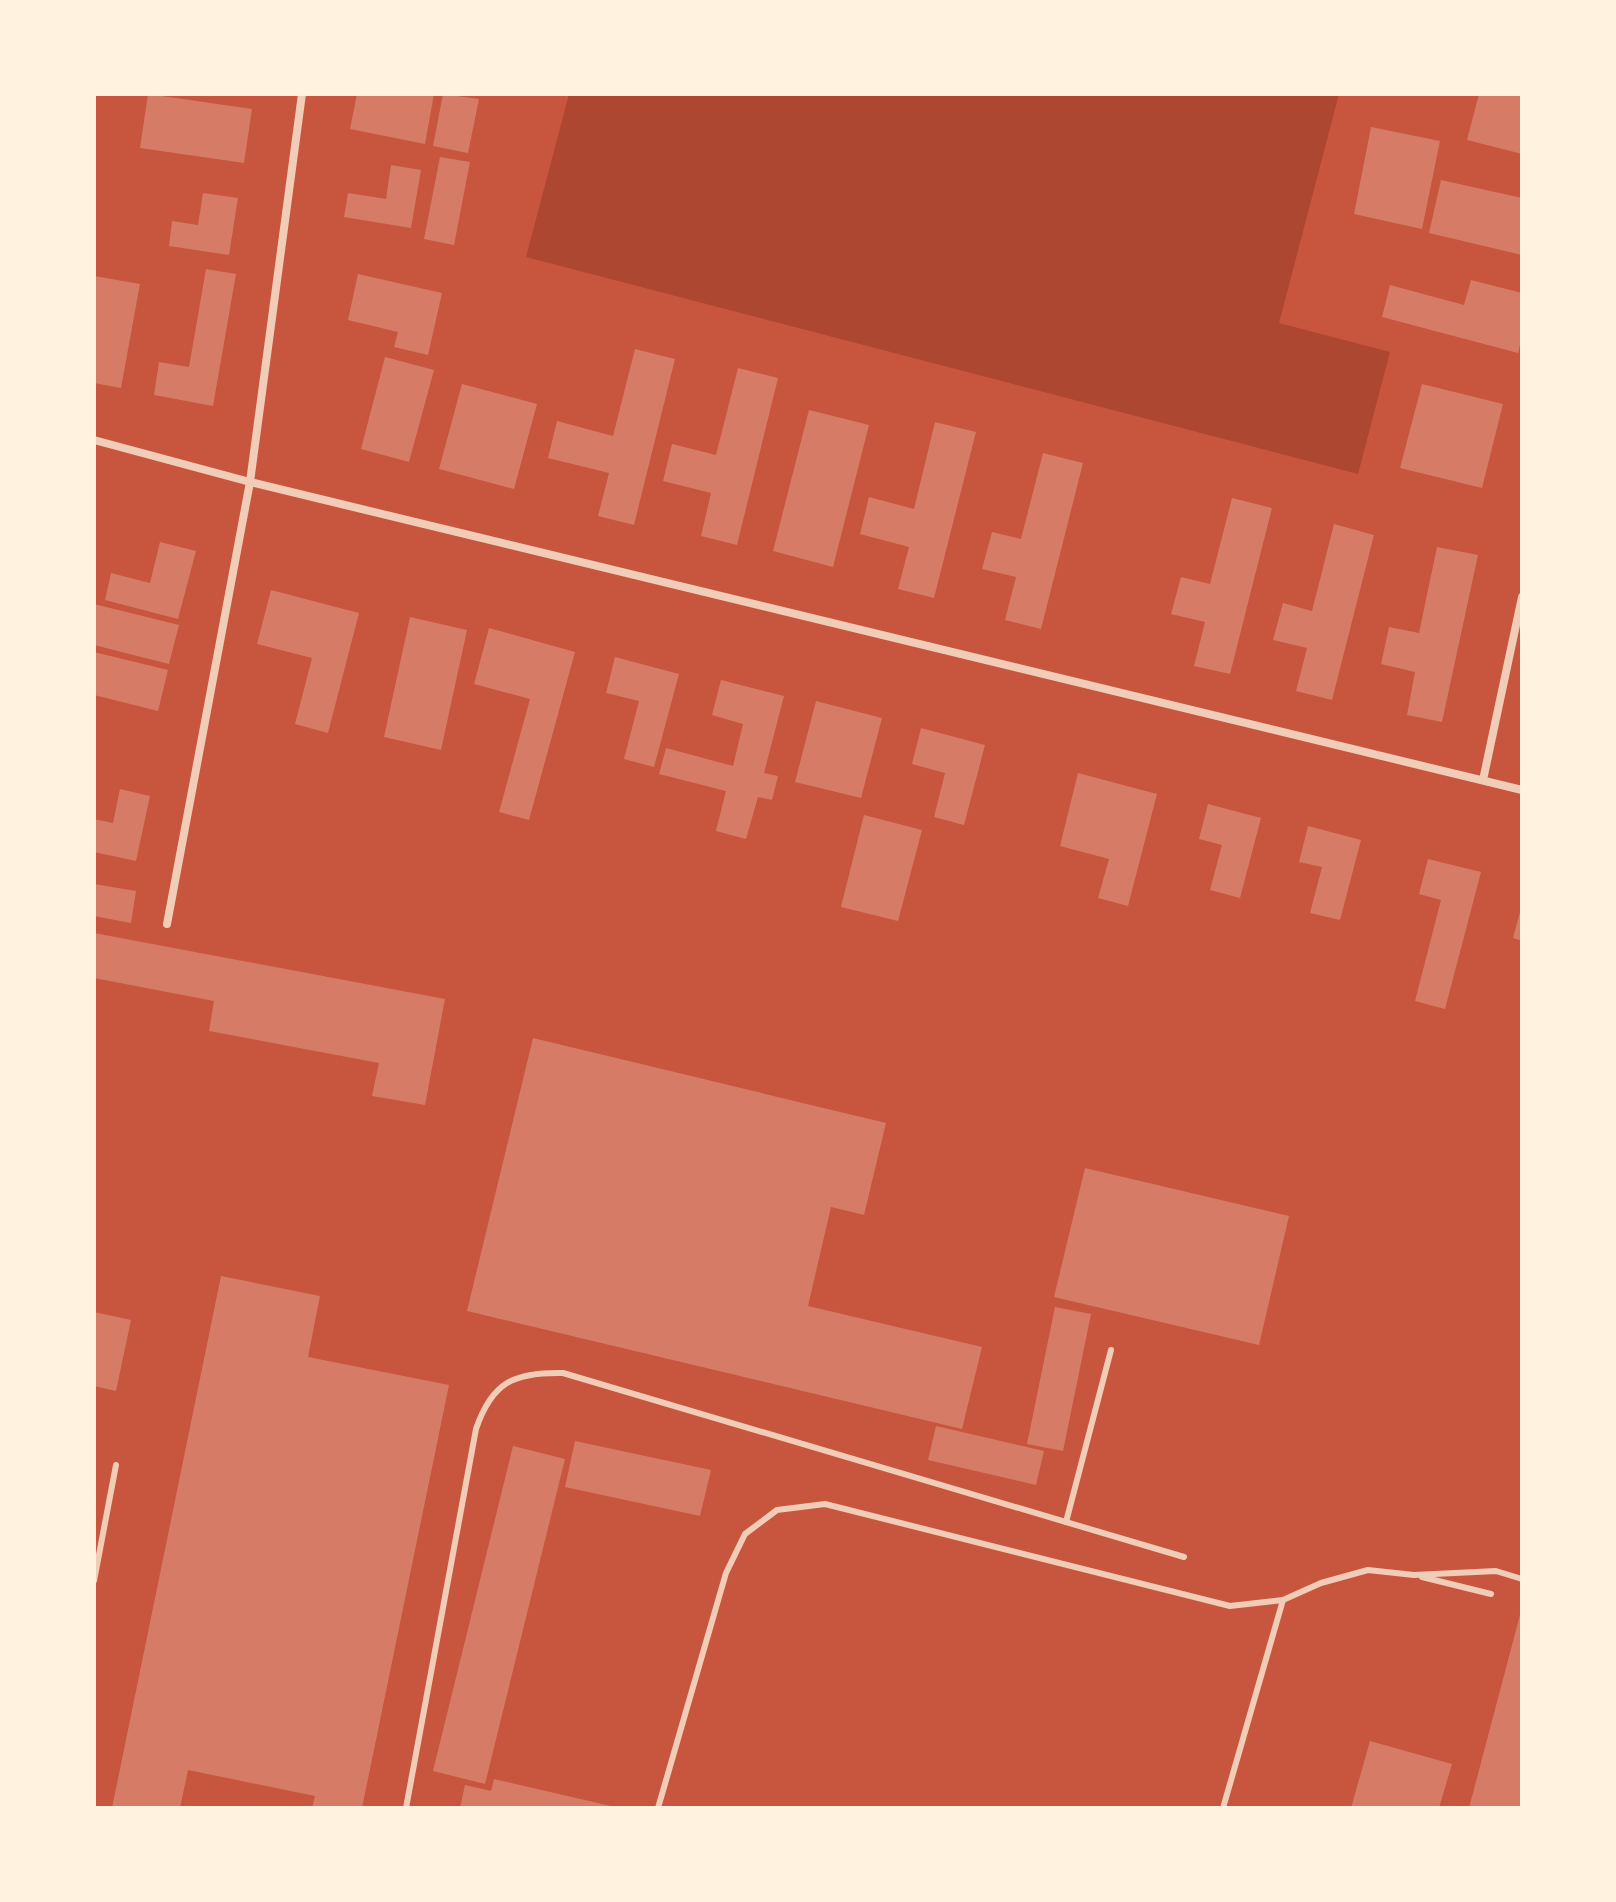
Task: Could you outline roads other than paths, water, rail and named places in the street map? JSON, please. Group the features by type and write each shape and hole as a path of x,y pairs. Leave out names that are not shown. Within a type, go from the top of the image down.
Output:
{"street":[{"path":"167,924 250,482 302,94"},
{"path":"94,440 250,482 1522,790"},
{"path":"1483,780 1522,597"}],"lane":[{"path":"1066,1522 1111,1350"},
{"path":"406,1808 476,1429 485,1404 500,1386 530,1372 563,1373 1184,1557"},
{"path":"94,1581 116,1465"},
{"path":"658,1808 726,1573 745,1534 777,1510 825,1504 1230,1606 1283,1600 1321,1583 1368,1570 1414,1575 1491,1594"},
{"path":"1414,1575 1496,1571 1522,1579"},
{"path":"1223,1808 1283,1600"}]}
